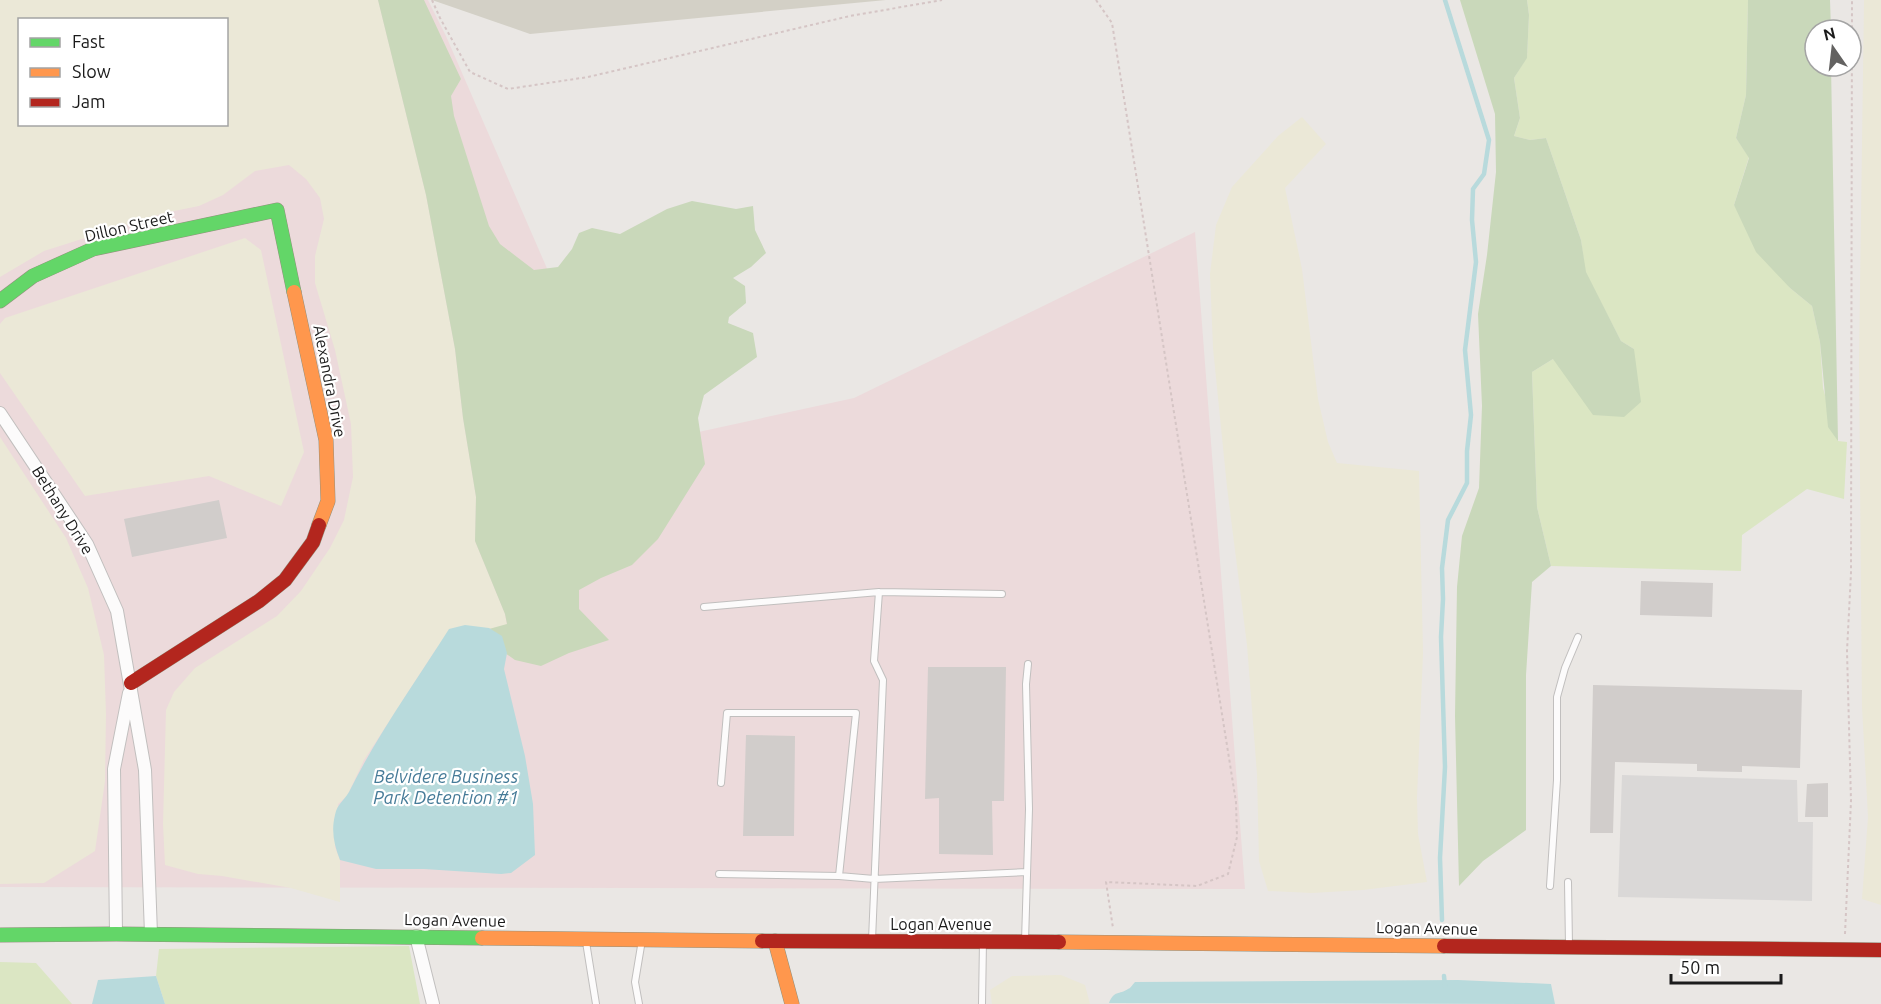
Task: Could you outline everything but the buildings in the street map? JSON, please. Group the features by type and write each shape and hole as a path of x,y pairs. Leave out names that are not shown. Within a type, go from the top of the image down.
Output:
{"main road":[{"name":"Dillon Street","path":"0,301 33,276 93,249 277,210"},
{"name":"Alexandra Drive","path":"131,682 259,601 285,580 313,542 328,501 326,440 277,210"},
{"name":"Logan Avenue","path":"0,935 416,936 1881,950"},
{"path":"775,941 792,1004"}],"street":[{"name":"Bethany Drive","path":"0,413 87,544 117,611 145,770 151,934"},
{"name":"Bethany Drive","path":"116,934 114,769 131,682"},
{"path":"416,936 433,1004"}],"lane":[{"path":"704,607 879,592 1002,594"},
{"path":"872,940 882,680 874,661 879,592"},
{"path":"1550,886 1557,780 1557,698 1565,668 1578,637"},
{"path":"1025,941 1029,809 1026,684 1028,664"},
{"path":"721,783 727,712 856,713 839,876"},
{"path":"719,874 839,876 874,879 1027,872"},
{"path":"1568,882 1569,946"},
{"path":"585,938 596,1004"},
{"path":"639,1004 635,982 642,939"},
{"path":"982,1004 983,941"}],"path":[{"path":"432,0 470,72 508,89 588,77 850,16 942,0"},
{"path":"1096,0 1112,23 1234,790 1238,837 1228,874 1197,886 1107,882 1114,942"},
{"path":"1845,949 1851,801 1847,651 1851,573 1852,0"}],"shaded area":[{"path":"0,0 428,0 446,36 625,448 854,398 1195,232 1245,889 0,887"},
{"path":"0,0 378,0 426,195 455,349 476,497 475,541 505,614 507,625 489,629 436,649 364,760 347,796 338,804 335,847 340,860 340,902 291,888 198,874 165,865 163,824 166,710 174,692 195,668 277,616 301,591 330,548 344,520 353,477 351,424 335,350 315,283 315,256 324,219 320,198 306,179 289,165 255,171 223,195 199,206 164,213 44,251 0,277"},
{"path":"432,0 886,0 530,34"},
{"path":"1864,0 1881,0 1881,905 1862,899 1868,817 1862,707 1859,362"},
{"path":"1302,117 1326,144 1285,188 1302,269 1318,399 1328,442 1337,463 1419,471 1423,653 1417,798 1418,834 1427,882 1363,890 1312,893 1268,891 1259,861 1257,774 1247,645 1227,487 1213,348 1210,274 1216,225 1232,187 1278,136"},
{"path":"245,238 261,250 304,452 281,506 209,476 85,496 0,373 0,324 5,318"},
{"path":"0,437 66,538 88,588 104,655 105,781 95,851 44,883 0,884"},
{"path":"1622,775 1797,780 1798,822 1813,822 1812,901 1618,897"},
{"path":"1061,975 1085,985 1090,1004 992,1004 990,990 1012,976"}],"green space":[{"path":"378,0 424,0 461,79 451,96 454,116 489,226 500,244 534,270 558,267 572,249 579,233 592,228 620,234 667,209 692,201 736,209 753,206 755,230 766,253 751,267 733,278 745,286 746,303 729,317 728,323 753,333 757,357 704,395 698,418 705,464 658,539 632,565 579,590 579,609 609,640 569,653 541,666 515,660 505,653 489,629 507,624 475,541 476,497 455,349 426,195"},
{"path":"1460,0 1527,0 1529,15 1527,58 1514,78 1520,118 1514,136 1530,140 1546,138 1581,240 1586,272 1621,341 1634,349 1641,402 1624,417 1593,415 1553,359 1532,372 1537,507 1551,566 1532,582 1526,675 1526,830 1483,861 1459,886 1455,716 1457,587 1462,536 1479,488 1482,406 1478,314 1496,172 1495,114"},
{"path":"1527,0 1748,0 1746,95 1736,138 1749,157 1734,205 1790,288 1812,306 1820,342 1823,388 1838,441 1847,442 1844,499 1807,489 1742,535 1741,571 1551,566 1537,507 1532,372 1553,359 1634,349 1621,341 1585,272 1581,240 1546,138 1530,140 1514,136 1520,118 1514,78 1527,57 1529,15"},
{"path":"1748,0 1830,0 1831,18 1803,18 1803,78 1831,78 1838,441 1828,427 1820,342 1812,306 1790,288 1756,252 1734,205 1749,158 1736,138 1746,95"},
{"path":"409,946 420,1004 165,1004 156,976 159,949"},
{"path":"0,962 36,963 72,1004 0,1004"}],"water":[{"name":"Belvidere Business Park Detention #1","path":"465,625 489,628 502,636 507,653 504,669 525,756 533,804 535,855 511,873 501,874 424,869 376,869 340,860 333,832 337,808 449,629"},
{"path":"156,976 165,1004 92,1004 98,980"},
{"path":"1458,980 1551,984 1555,1004 1109,1003 1115,994 1129,989 1135,982"}],"waterway":[{"path":"1442,920 1440,858 1445,767 1441,637 1442,568 1448,520 1467,483 1467,451 1471,415 1465,350 1476,262 1472,220 1473,189 1484,174 1489,140 1445,0"},
{"path":"1444,976 1445,986"}],"traffic: fast":[{"path":"0,301 33,276 93,249 277,210 294,292"},
{"path":"0,935 482,938"}],"traffic: slow":[{"path":"294,292 326,440 328,501 319,525"},
{"path":"482,938 762,941"},
{"path":"775,941 792,1004"},
{"path":"1059,942 1444,946"}],"traffic: jam":[{"path":"131,683 259,601 285,580 313,542 319,525"},
{"path":"762,941 1059,942"},
{"path":"1444,946 1881,950"}]}
